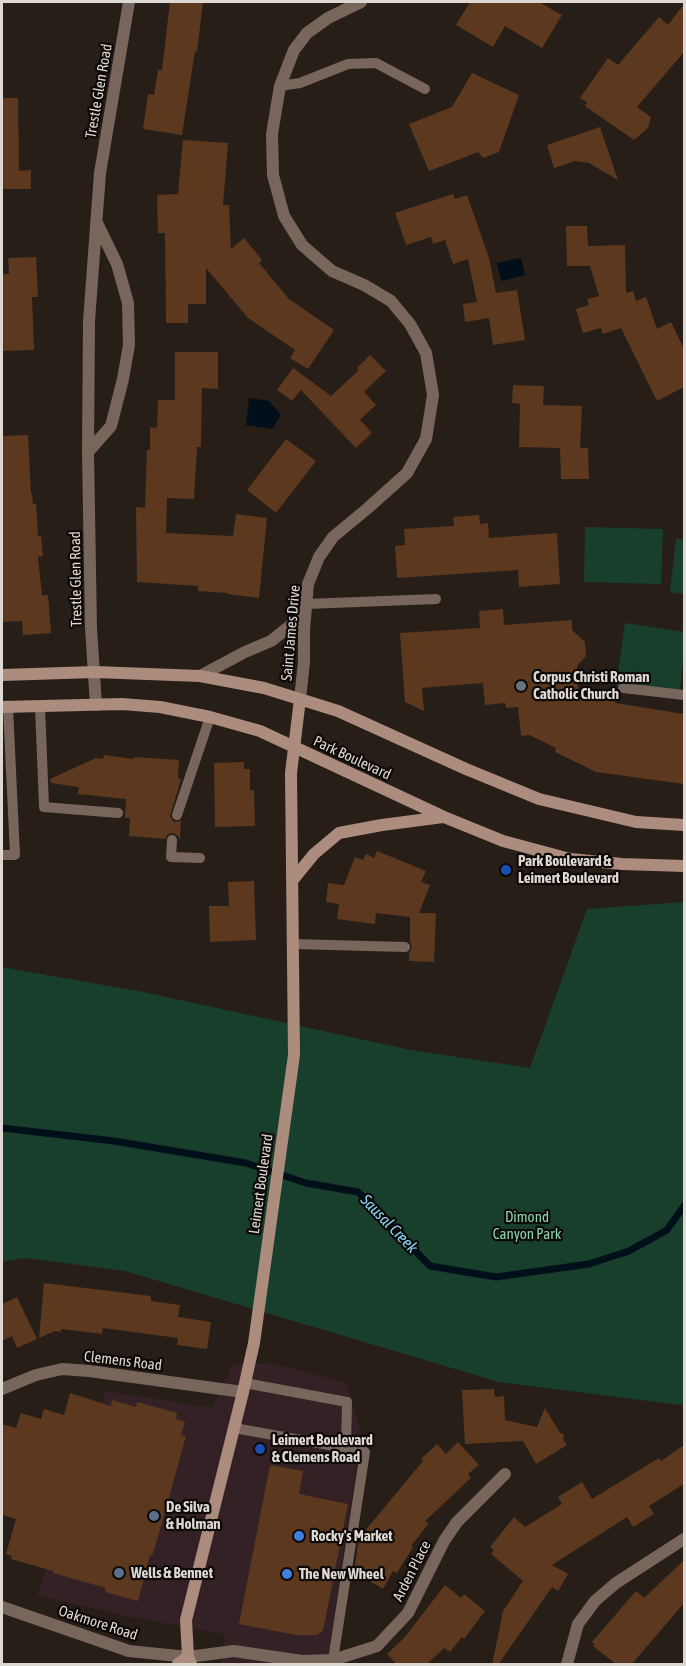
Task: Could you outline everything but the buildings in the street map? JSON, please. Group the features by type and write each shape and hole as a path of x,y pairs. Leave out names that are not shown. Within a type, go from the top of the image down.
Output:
{"main road":[{"path":"2,675 95,672 200,676 264,688 338,711 538,799 636,822 684,825"},
{"name":"Leimert Boulevard","path":"186,1662 186,1620 254,1343 294,1055 291,773 300,699"},
{"name":"Park Boulevard","path":"5,707 122,704 160,707 210,717 260,731 503,842 570,858 622,864 684,866"},
{"path":"292,881 314,854 339,833 444,817"}],"street":[{"name":"Trestle Glen Road","path":"96,705 91,628 88,452 89,321 100,173 129,2"},
{"name":"Saint James Drive","path":"300,699 308,584 319,557 333,537 406,473 426,439 433,395 426,353 410,324 391,302 364,285 332,271 302,245 284,216 273,175 272,134 280,86 294,50 307,33 328,18 361,2"},
{"path":"88,452 111,426 129,345 128,303 117,264 96,222"},
{"path":"200,676 245,651 271,641 306,609"},
{"name":"Clemens Road","path":"2,1389 36,1375 63,1369 244,1387"},
{"name":"Arden Place","path":"186,1662 234,1651 302,1661 333,1660 378,1646 408,1613 444,1541 458,1522 505,1474"},
{"path":"567,1665 578,1624 595,1601 616,1583 684,1539"},
{"name":"Oakmore Road","path":"2,1607 129,1651 186,1662"}],"lane":[{"path":"280,86 300,83 348,63 376,63 425,89"},
{"path":"306,609 436,598"},
{"path":"623,688 684,695"},
{"path":"40,706 44,807 118,813"},
{"path":"2,855 15,855 5,707"},
{"path":"177,815 210,717"},
{"path":"172,840 171,857 200,858"},
{"path":"293,944 405,947"},
{"path":"244,1387 347,1402 345,1448"},
{"path":"234,1428 365,1452 333,1660"}],"shaded area":[{"path":"521,258 525,275 501,281 497,263"},
{"path":"249,398 269,401 281,415 272,429 246,425"},
{"path":"271,1363 347,1383 361,1434 327,1664 221,1664 225,1634 125,1616 37,1595 105,1391 213,1408 232,1365"}],"green space":[{"path":"585,527 663,529 661,584 584,582"},
{"path":"676,539 684,539 684,594 670,592"},
{"path":"625,623 684,632 679,696 616,686"},
{"name":"Dimond Canyon Park","path":"684,902 684,1404 499,1382 125,1271 26,1258 2,1262 2,967 143,992 411,1050 530,1068 587,909"}],"waterway":[{"name":"Sausal Creek","path":"2,1128 114,1141 246,1163 306,1183 358,1192 430,1266 496,1277 589,1264 629,1251 667,1230 684,1206"}],"place":[{"name":"Corpus Christi Roman Catholic Church","path":"521,686"},
{"name":"Park Boulevard & Leimert Boulevard","path":"506,870"},
{"name":"Leimert Boulevard & Clemens Road","path":"260,1449"},
{"name":"De Silva & Holman","path":"154,1516"},
{"name":"Rocky's Market","path":"299,1536"},
{"name":"Wells & Bennet","path":"119,1573"},
{"name":"The New Wheel","path":"287,1574"}]}
